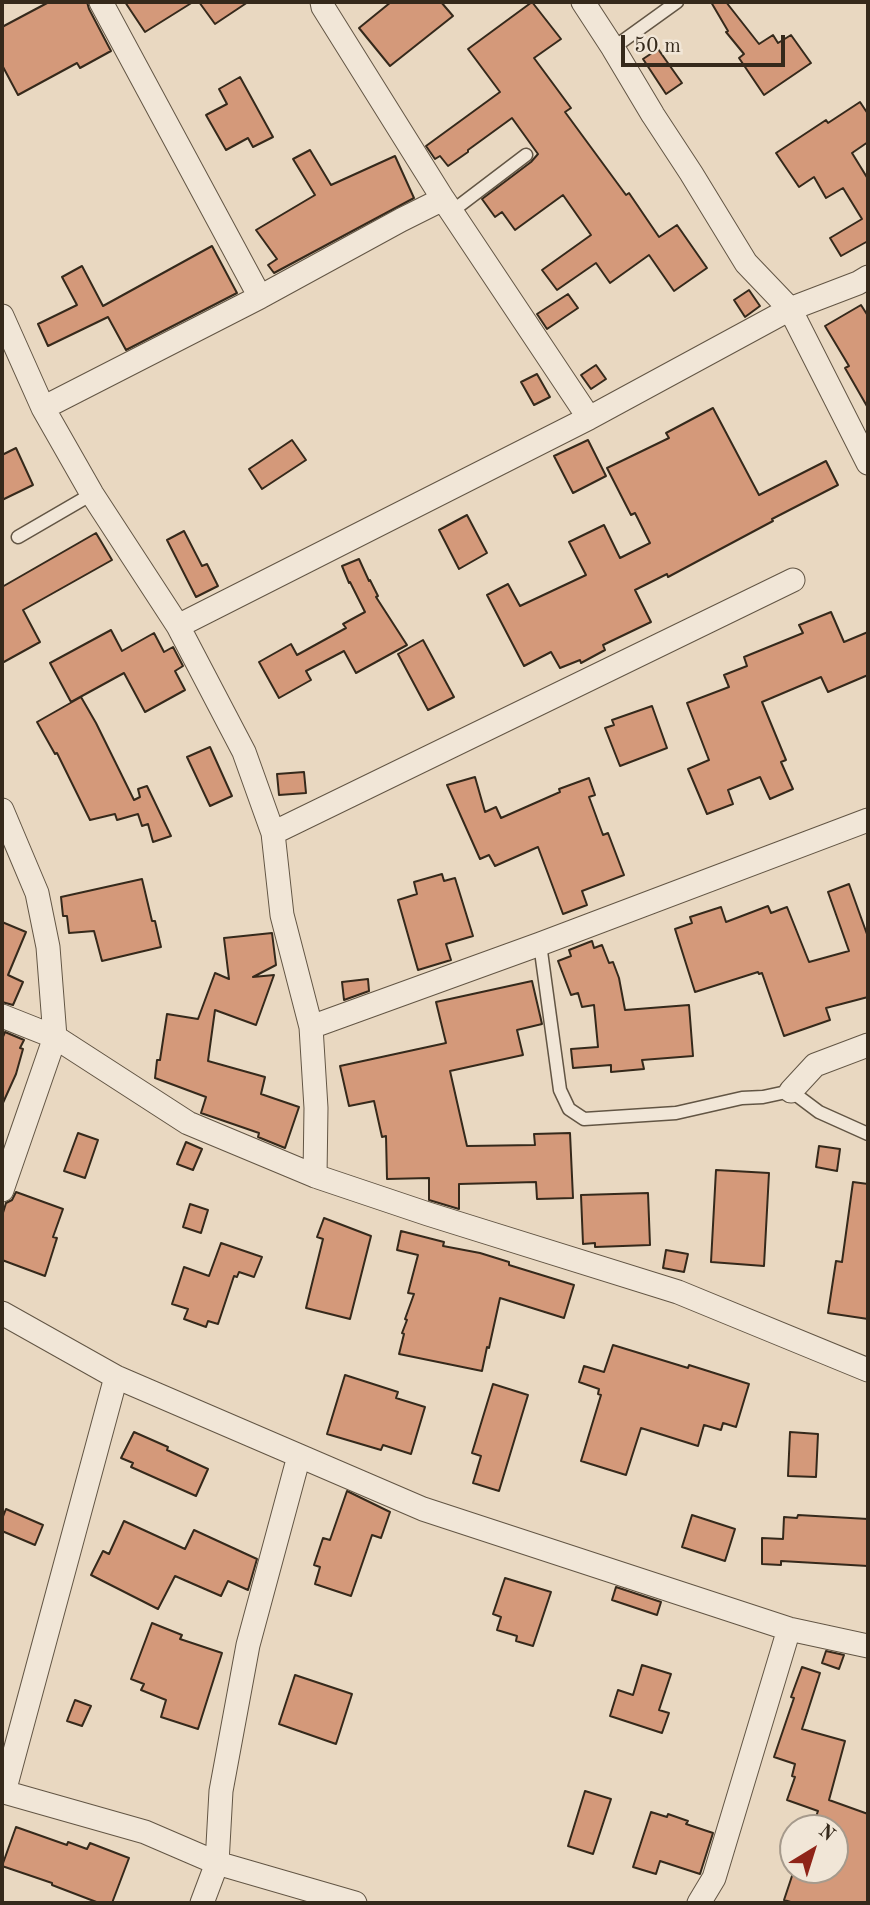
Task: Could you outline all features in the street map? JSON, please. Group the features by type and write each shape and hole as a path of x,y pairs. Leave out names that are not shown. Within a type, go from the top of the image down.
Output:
{"street":[{"path":"101,2 260,297"},
{"path":"322,2 447,205 589,418"},
{"path":"583,2 746,263 790,309 868,463"},
{"path":"43,408 260,297 401,220 447,205"},
{"path":"178,626 589,418 790,309 868,277"},
{"path":"2,316 43,408 92,494 178,626 244,752 273,832 282,915 311,1027 316,1108 316,1176"},
{"path":"273,832 793,580"},
{"path":"2,810 37,893 48,947 55,1037 2,1190"},
{"path":"311,1027 868,820"},
{"path":"2,1017 55,1037 188,1122 316,1176 678,1292 868,1370"},
{"path":"791,1091 815,1065 868,1045"},
{"path":"2,1313 116,1377 423,1509 789,1629 868,1646"},
{"path":"116,1377 3,1794 145,1832 217,1864 355,1903"},
{"path":"202,1903 217,1864 221,1791 248,1645 299,1456"},
{"path":"699,1903 714,1878 789,1629"}],"lane":[{"path":"613,48 677,2"},
{"path":"447,205 526,155"},
{"path":"18,537 92,494"},
{"path":"540,944 560,1090 569,1109 584,1119 676,1113 742,1098 791,1091 819,1112 868,1134"}],"building":[{"path":"49,2 87,2 111,51 80,68 77,63 18,95 2,65 2,27"},
{"path":"125,2 193,2 145,32"},
{"path":"199,2 248,2 215,24"},
{"path":"391,2 441,2 453,16 390,66 359,28"},
{"path":"532,2 561,39 534,58 571,108 565,112 626,195 629,193 659,237 677,225 707,268 674,291 649,255 610,283 596,263 557,290 542,270 591,235 563,195 515,230 502,212 495,217 482,199 538,154 512,118 448,166 440,156 435,159 426,146 500,92 468,49"},
{"path":"711,2 726,2 759,44 773,35 778,43 791,35 811,63 764,95 739,58 744,54 726,32 728,31"},
{"path":"658,49 682,83 666,94 643,59"},
{"path":"240,77 273,137 253,147 248,138 226,150 206,115 227,104 219,89"},
{"path":"860,102 868,114 868,142 852,153 868,179 868,241 841,256 830,238 862,219 843,188 826,198 814,177 799,187 776,153 826,120 828,123"},
{"path":"310,150 331,185 395,156 414,198 274,273 268,265 277,259 256,230 315,195 293,159"},
{"path":"212,246 237,293 126,350 108,317 48,346 38,324 77,305 62,277 82,266 103,306"},
{"path":"749,290 760,306 745,317 734,300"},
{"path":"568,294 578,308 547,329 537,314"},
{"path":"861,305 868,316 868,408 845,368 849,366 825,326"},
{"path":"596,365 606,379 591,389 581,375"},
{"path":"537,374 550,397 534,405 521,382"},
{"path":"713,408 759,495 826,461 838,485 668,577 667,574 635,590 651,622 603,645 605,650 581,663 580,660 560,668 551,652 524,666 487,595 508,584 520,606 586,575 569,542 604,525 620,558 650,543 635,513 631,515 607,468 669,438 666,433"},
{"path":"292,440 306,460 262,489 249,469"},
{"path":"588,440 606,476 573,493 554,456"},
{"path":"16,448 33,485 2,500 2,455"},
{"path":"467,515 487,553 459,569 439,530"},
{"path":"184,531 202,566 207,564 218,586 196,597 167,540"},
{"path":"96,533 112,560 23,610 40,642 2,663 2,587"},
{"path":"359,559 378,596 376,597 407,645 356,673 344,651 306,671 311,680 279,698 259,662 291,644 297,655 346,628 343,624 365,612 342,566"},
{"path":"831,612 844,642 868,632 868,675 828,692 821,677 762,702 786,760 781,762 793,789 770,799 760,777 728,790 733,804 707,814 688,769 709,760 687,703 729,687 724,675 747,666 744,657 803,633 799,625"},
{"path":"111,630 122,651 154,633 164,652 173,647 183,666 175,671 185,690 145,712 124,673 71,702 50,663"},
{"path":"423,640 454,697 428,710 398,654"},
{"path":"81,697 134,800 140,797 138,789 147,786 171,836 153,842 148,824 142,826 138,814 117,820 115,814 90,820 57,753 55,754 37,722"},
{"path":"652,706 667,748 620,766 605,728 614,725 612,720"},
{"path":"210,747 232,796 210,806 187,757"},
{"path":"304,772 306,793 279,795 277,774"},
{"path":"475,777 485,812 496,807 501,818 560,792 559,789 589,778 595,795 589,797 603,835 608,833 624,875 582,891 587,905 563,914 538,847 495,866 489,855 480,859 447,785"},
{"path":"442,874 444,881 455,878 473,936 446,944 451,960 418,970 398,900 417,894 414,882"},
{"path":"142,879 161,947 102,961 94,931 69,933 67,916 63,916 61,897"},
{"path":"849,884 868,937 868,997 826,1008 830,1020 784,1036 762,973 695,992 675,929 692,923 690,917 721,907 726,922 768,906 771,913 787,907 809,962 849,951 828,892"},
{"path":"2,922 26,932 8,975 23,982 13,1005 2,1002"},
{"path":"272,933 276,965 253,977 274,975 256,1025 215,1010 208,1061 265,1077 261,1094 299,1107 285,1148 258,1137 259,1133 201,1113 206,1097 155,1078 167,1014 198,1019 215,973 229,979 224,938"},
{"path":"592,941 594,948 602,945 609,963 613,962 625,1010 689,1005 693,1056 642,1060 644,1069 611,1072 611,1065 573,1068 571,1049 598,1047 594,1005 582,1007 578,993 571,995 558,961 571,956 569,950"},
{"path":"368,979 369,991 344,1000 342,982"},
{"path":"532,981 542,1024 517,1030 523,1055 450,1071 467,1146 535,1145 534,1134 570,1133 573,1198 537,1199 536,1182 459,1184 459,1209 429,1200 429,1178 387,1179 386,1136 382,1137 374,1101 349,1106 340,1066 446,1043 436,1002"},
{"path":"5,1032 24,1040 16,1074 2,1105 2,1039"},
{"path":"78,1133 98,1140 85,1178 64,1171"},
{"path":"186,1142 202,1149 193,1170 177,1164"},
{"path":"819,1146 840,1149 837,1171 816,1167"},
{"path":"716,1170 769,1173 764,1266 711,1262"},
{"path":"853,1182 868,1184 868,1319 828,1313 836,1261 842,1262"},
{"path":"16,1192 63,1209 53,1237 57,1238 45,1276 2,1260 2,1216 6,1203 12,1200"},
{"path":"648,1193 650,1245 595,1247 595,1243 583,1244 581,1195"},
{"path":"190,1204 208,1210 201,1233 183,1227"},
{"path":"324,1218 371,1236 350,1319 306,1308 323,1239 317,1237"},
{"path":"401,1231 444,1242 443,1246 509,1262 509,1265 574,1285 564,1318 500,1298 482,1371 399,1354 407,1320 405,1319 414,1294 408,1293 418,1255 397,1250"},
{"path":"221,1243 262,1257 254,1277 239,1272 237,1277 234,1276 218,1324 208,1321 206,1327 184,1319 188,1309 172,1304 184,1267 209,1276"},
{"path":"666,1250 688,1254 684,1272 663,1268"},
{"path":"613,1345 749,1384 736,1427 723,1423 721,1430 704,1425 698,1446 641,1428 626,1475 581,1461 601,1395 598,1394 599,1389 579,1382 584,1366 604,1372"},
{"path":"345,1375 398,1392 396,1398 425,1407 411,1454 383,1445 381,1450 327,1434"},
{"path":"493,1384 528,1395 499,1491 473,1483 481,1456 472,1453"},
{"path":"134,1432 208,1469 196,1496 131,1467 133,1463 121,1458"},
{"path":"790,1432 818,1434 816,1477 788,1476"},
{"path":"347,1491 390,1512 381,1538 372,1535 351,1596 315,1584 320,1567 314,1565 323,1538 330,1540"},
{"path":"6,1509 43,1525 35,1545 2,1531 2,1519"},
{"path":"692,1515 735,1529 725,1561 682,1547"},
{"path":"798,1515 868,1519 868,1566 781,1561 781,1565 762,1564 762,1538 783,1539 784,1517 797,1518"},
{"path":"124,1521 185,1549 194,1530 257,1559 248,1590 228,1581 221,1596 175,1576 158,1609 91,1575 103,1551 109,1554"},
{"path":"505,1578 551,1592 533,1646 516,1641 517,1636 497,1630 501,1617 493,1614"},
{"path":"616,1587 661,1602 657,1615 612,1600"},
{"path":"152,1623 182,1635 180,1639 222,1653 198,1729 161,1717 166,1700 141,1690 144,1684 131,1679"},
{"path":"826,1651 844,1655 839,1669 822,1663"},
{"path":"642,1665 671,1674 659,1710 669,1713 662,1733 610,1716 618,1690 633,1695"},
{"path":"802,1667 820,1673 802,1729 845,1741 829,1800 868,1814 868,1903 794,1903 784,1900 789,1884 849,1884 849,1814 817,1814 818,1811 787,1800 795,1777 792,1776 795,1764 774,1757 794,1698 791,1697"},
{"path":"295,1675 352,1694 336,1744 279,1724"},
{"path":"75,1700 91,1706 82,1726 67,1721"},
{"path":"585,1791 611,1799 593,1854 568,1846"},
{"path":"651,1812 667,1817 668,1814 688,1821 686,1824 713,1833 700,1874 660,1861 656,1874 633,1867"},
{"path":"16,1827 67,1845 68,1842 87,1849 90,1843 129,1858 112,1903 99,1903 2,1866"}]}
